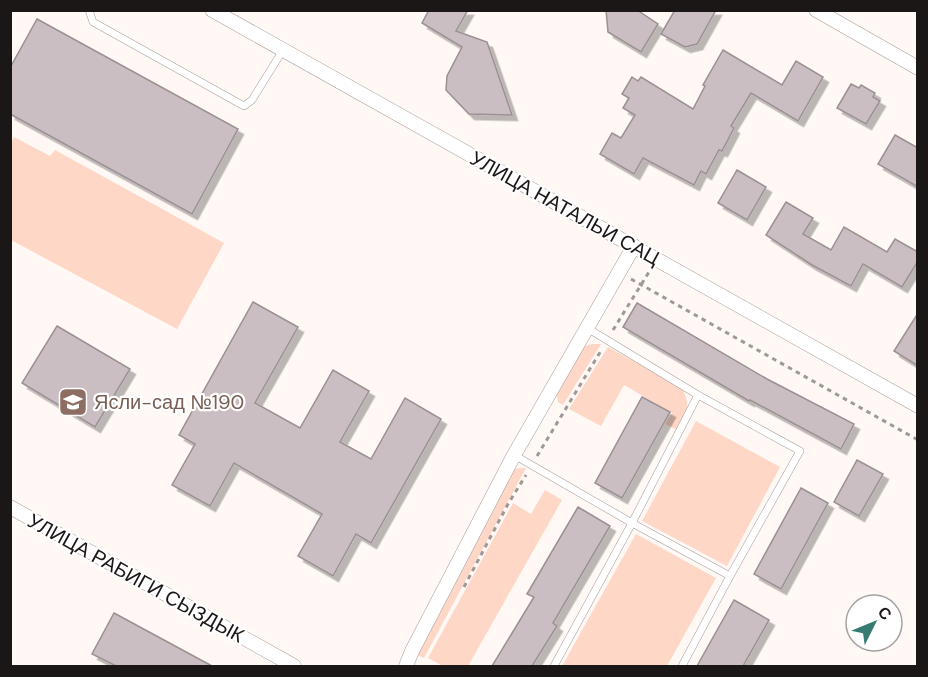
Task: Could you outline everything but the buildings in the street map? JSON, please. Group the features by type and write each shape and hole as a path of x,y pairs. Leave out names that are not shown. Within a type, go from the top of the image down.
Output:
{"street":[{"name":"УЛИЦА НАТАЛЬИ САЦ","path":"213,10 918,406"},
{"path":"816,10 918,68"},
{"path":"406,666 514,456 634,246"},
{"name":"УЛИЦА РАБИГИ СЫЗДЫК","path":"10,507 294,666"}],"lane":[{"path":"89,10 93,22 243,106 252,100 283,50"},
{"path":"587,328 698,395 800,451 681,666"},
{"path":"554,666 698,395"},
{"path":"514,456 730,576"}],"path":[{"path":"619,272 918,440"}],"shaded area":[{"path":"14,137 50,156 55,150 224,243 177,329 11,240 10,144"},
{"path":"601,344 563,405 558,402 556,391 582,347"},
{"path":"608,347 682,388 687,405 677,430 665,424 672,413 624,385 601,426 569,409"},
{"path":"696,421 780,467 727,566 642,521"},
{"path":"526,468 424,658 415,654 514,469"},
{"path":"545,490 562,500 468,666 443,666 428,658 513,503 531,514"},
{"path":"636,534 716,578 667,666 562,666"}],"place":[{"name":"Ясли-сад №190","path":"73,402"}]}
